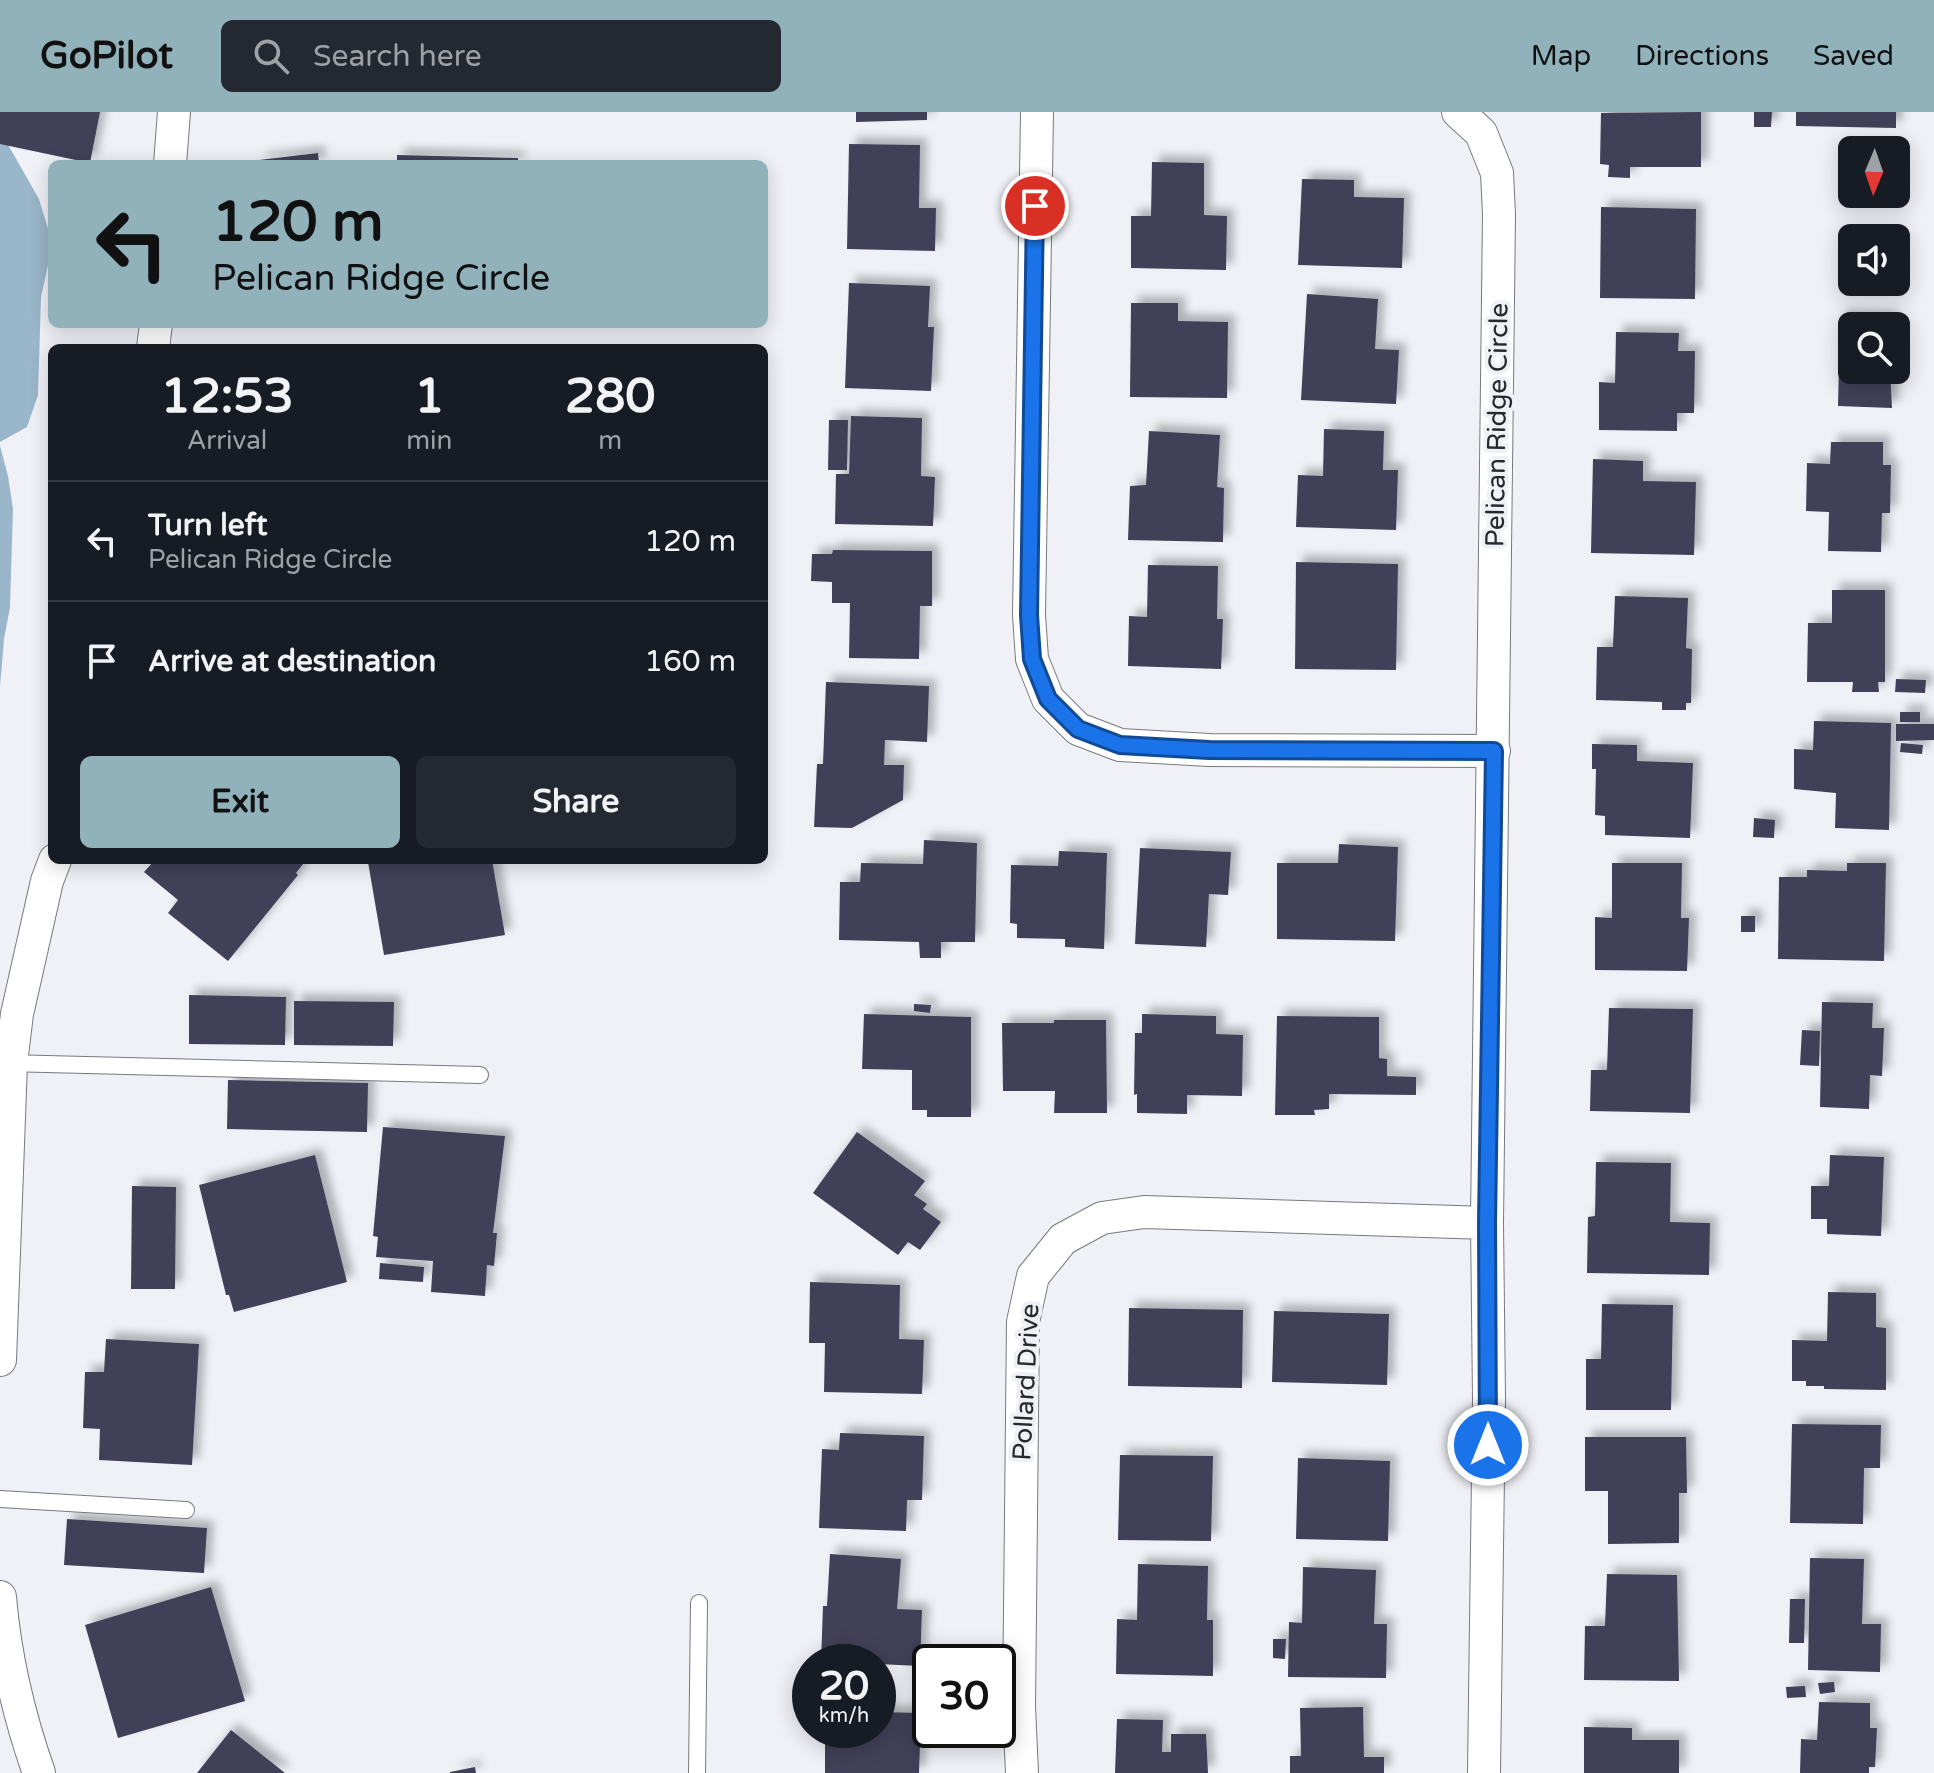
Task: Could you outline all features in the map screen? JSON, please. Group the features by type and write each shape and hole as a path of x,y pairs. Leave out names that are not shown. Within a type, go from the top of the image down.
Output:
{"street":[{"path":"170,160 174,112"},
{"path":"1037,112 1029,615 1032,659 1048,699 1078,729 1120,745 1209,750 1494,751"},
{"name":"Pelican Ridge Circle","path":"1458,112 1481,133 1497,173 1498,187 1484,1773"},
{"path":"0,1360 6,1063 53,864"},
{"name":"Pollard Drive","path":"1022,1773 1019,1707 1023,1322 1033,1276 1063,1239 1102,1218 1144,1212 1487,1223"},
{"path":"0,1597 4,1643 26,1736 39,1773"}],"lane":[{"path":"6,1063 480,1075"},
{"path":"0,1499 186,1510"},
{"path":"697,1773 699,1603"}],"water":[{"path":"0,143 7,143 39,199 48,229 48,265 41,297 38,395 27,427 0,442"},
{"path":"0,446 13,509 10,607 0,687"}],"building":[{"path":"0,112 100,112 91,160 76,160 0,144"},
{"path":"856,112 927,112 927,120 856,122"},
{"path":"1701,112 1701,167 1630,167 1630,178 1608,177 1609,165 1600,164 1601,113"},
{"path":"1754,112 1772,112 1771,127 1754,127"},
{"path":"1796,112 1896,112 1896,128 1796,126"},
{"path":"849,144 920,145 919,208 936,208 935,251 847,249"},
{"path":"318,153 319,160 259,160"},
{"path":"397,155 518,158 518,160 397,160"},
{"path":"1152,162 1204,163 1204,215 1227,216 1226,270 1131,268 1131,216 1151,216"},
{"path":"1302,179 1354,180 1354,197 1404,198 1402,268 1298,265"},
{"path":"1601,207 1696,209 1695,299 1600,298"},
{"path":"849,283 930,286 928,327 934,327 931,391 845,388"},
{"path":"1307,294 1378,299 1375,349 1399,350 1396,404 1301,400"},
{"path":"1131,303 1178,303 1178,321 1228,322 1227,398 1130,397"},
{"path":"1616,332 1679,333 1678,351 1695,351 1694,413 1677,413 1677,431 1599,430 1599,382 1615,383"},
{"path":"1838,384 1891,384 1892,408 1838,406"},
{"path":"851,416 922,418 921,476 935,477 933,526 835,524 836,474 849,474"},
{"path":"829,420 848,420 847,470 828,470"},
{"path":"1324,429 1384,431 1383,470 1398,470 1396,530 1296,527 1298,475 1323,476"},
{"path":"1149,431 1220,435 1217,487 1224,488 1223,542 1128,540 1130,486 1146,485"},
{"path":"1831,442 1883,442 1883,465 1891,465 1890,513 1882,513 1881,552 1828,551 1829,512 1806,511 1807,463 1830,464"},
{"path":"1593,459 1643,461 1643,481 1696,482 1694,555 1591,553"},
{"path":"833,550 932,551 932,606 920,606 919,659 849,658 850,603 832,603 832,582 811,581 812,554 832,554"},
{"path":"1296,562 1398,564 1396,670 1295,669"},
{"path":"1148,565 1218,566 1217,619 1223,619 1221,669 1128,666 1129,616 1147,617"},
{"path":"1832,590 1885,590 1885,682 1878,682 1879,692 1852,692 1853,682 1807,682 1808,623 1832,623"},
{"path":"1615,596 1688,598 1686,648 1692,649 1691,703 1686,703 1686,710 1662,710 1662,702 1596,700 1597,647 1613,647"},
{"path":"1896,679 1926,680 1925,693 1895,692"},
{"path":"826,682 929,686 927,742 885,740 884,765 904,765 903,800 852,828 814,827 817,764 823,764"},
{"path":"1900,712 1920,712 1920,722 1900,722"},
{"path":"1814,721 1891,723 1889,830 1835,828 1836,793 1794,789 1794,749 1813,750"},
{"path":"1896,724 1934,724 1934,740 1896,741"},
{"path":"1901,743 1923,745 1922,754 1900,752"},
{"path":"1592,744 1637,745 1637,761 1693,763 1690,838 1605,835 1605,816 1595,815 1596,769 1592,769"},
{"path":"1754,818 1775,820 1774,838 1753,837"},
{"path":"924,840 977,843 975,942 941,942 941,958 920,958 919,942 839,940 840,882 860,882 861,863 923,864"},
{"path":"1339,844 1398,847 1395,941 1277,939 1277,863 1338,863"},
{"path":"1140,848 1231,852 1228,895 1209,894 1206,947 1135,944"},
{"path":"1059,851 1107,853 1104,949 1065,947 1065,939 1017,938 1017,924 1010,923 1011,865 1058,866"},
{"path":"1612,863 1682,863 1681,918 1689,918 1687,971 1595,970 1595,917 1612,918"},
{"path":"1847,863 1886,863 1884,961 1778,959 1779,877 1807,877 1807,870 1847,871"},
{"path":"151,864 303,864 296,873 298,875 228,961 168,913 178,900 144,872"},
{"path":"368,864 493,864 505,935 384,955"},
{"path":"1741,916 1755,916 1755,932 1741,932"},
{"path":"189,995 286,997 285,1045 189,1044"},
{"path":"294,1001 394,1002 393,1046 294,1045"},
{"path":"1822,1002 1873,1003 1872,1028 1884,1028 1882,1076 1870,1075 1869,1109 1820,1107"},
{"path":"914,1004 931,1005 930,1013 914,1011"},
{"path":"1609,1008 1693,1009 1690,1113 1590,1111 1591,1070 1607,1070"},
{"path":"864,1014 971,1017 971,1117 927,1117 927,1110 912,1110 912,1070 862,1069"},
{"path":"1142,1014 1216,1016 1216,1034 1243,1035 1242,1096 1187,1095 1187,1114 1137,1113 1137,1094 1134,1095 1135,1033 1142,1033"},
{"path":"1277,1016 1379,1017 1379,1058 1387,1059 1387,1076 1416,1077 1416,1095 1329,1094 1329,1109 1314,1110 1315,1115 1275,1115"},
{"path":"1054,1020 1106,1020 1107,1113 1054,1113 1055,1091 1003,1091 1002,1023 1054,1023"},
{"path":"1802,1030 1820,1031 1819,1066 1800,1065"},
{"path":"228,1080 368,1083 367,1132 227,1129"},
{"path":"383,1127 505,1136 493,1233 497,1233 494,1266 487,1265 485,1296 431,1292 433,1261 376,1257 378,1237 373,1236"},
{"path":"857,1132 925,1181 914,1195 927,1204 923,1209 941,1222 920,1250 908,1242 898,1255 813,1193"},
{"path":"315,1155 347,1282 234,1312 229,1295 226,1295 199,1185"},
{"path":"1830,1155 1884,1157 1881,1236 1827,1234 1827,1219 1811,1219 1811,1186 1829,1186"},
{"path":"1596,1162 1671,1163 1670,1222 1710,1223 1709,1275 1587,1273 1588,1217 1595,1216"},
{"path":"132,1186 176,1187 175,1289 131,1289"},
{"path":"380,1263 424,1267 423,1282 379,1279"},
{"path":"810,1282 900,1285 899,1339 924,1340 922,1394 824,1392 825,1343 809,1343"},
{"path":"1828,1292 1876,1293 1876,1327 1886,1328 1886,1390 1824,1389 1824,1386 1806,1386 1806,1381 1792,1381 1792,1340 1827,1341"},
{"path":"1602,1304 1673,1305 1671,1410 1586,1410 1586,1359 1601,1359"},
{"path":"1129,1308 1243,1310 1242,1388 1128,1386"},
{"path":"1274,1311 1389,1314 1387,1385 1272,1382"},
{"path":"106,1339 199,1344 192,1465 99,1460 100,1429 83,1428 85,1372 104,1372"},
{"path":"1792,1424 1881,1425 1880,1468 1864,1468 1863,1524 1790,1523"},
{"path":"840,1433 924,1436 922,1500 907,1500 906,1531 819,1528 822,1449 839,1450"},
{"path":"1585,1437 1686,1437 1687,1493 1679,1493 1679,1543 1608,1544 1608,1491 1585,1491"},
{"path":"1120,1455 1213,1456 1211,1541 1118,1540"},
{"path":"1298,1458 1390,1461 1388,1541 1296,1539"},
{"path":"67,1519 207,1528 204,1573 64,1565"},
{"path":"830,1554 901,1559 897,1609 922,1610 921,1644 912,1644 912,1666 896,1665 896,1644 822,1644 823,1606 827,1606"},
{"path":"1810,1558 1864,1559 1862,1624 1881,1624 1880,1672 1808,1670"},
{"path":"1138,1564 1208,1566 1207,1620 1213,1620 1213,1676 1116,1674 1117,1619 1137,1620"},
{"path":"1303,1567 1376,1570 1374,1624 1387,1624 1386,1678 1288,1677 1289,1622 1302,1623"},
{"path":"1607,1574 1677,1575 1679,1681 1584,1680 1585,1626 1605,1626"},
{"path":"211,1587 245,1701 118,1738 85,1625"},
{"path":"1790,1599 1805,1599 1804,1643 1789,1643"},
{"path":"1273,1639 1286,1639 1285,1659 1273,1658"},
{"path":"1834,1682 1835,1692 1820,1694 1818,1683"},
{"path":"1805,1686 1806,1697 1787,1698 1786,1687"},
{"path":"1819,1702 1870,1703 1870,1728 1877,1728 1875,1767 1869,1767 1869,1773 1800,1773 1801,1739 1817,1740"},
{"path":"1363,1707 1364,1757 1384,1757 1384,1773 1290,1773 1290,1756 1301,1756 1300,1708"},
{"path":"896,1712 912,1713 912,1748 920,1748 919,1773 825,1773 825,1748 896,1748"},
{"path":"1117,1719 1163,1720 1162,1752 1171,1752 1171,1734 1206,1734 1208,1773 1115,1773"},
{"path":"1584,1727 1632,1728 1632,1740 1679,1740 1679,1773 1584,1773"},
{"path":"231,1730 285,1773 197,1773"},
{"path":"475,1767 476,1773 450,1773 450,1772"}],"route":[{"path":"1035,206 1029,615 1032,659 1048,699 1078,729 1120,745 1209,750 1494,751 1487,1223 1488,1445"}]}
